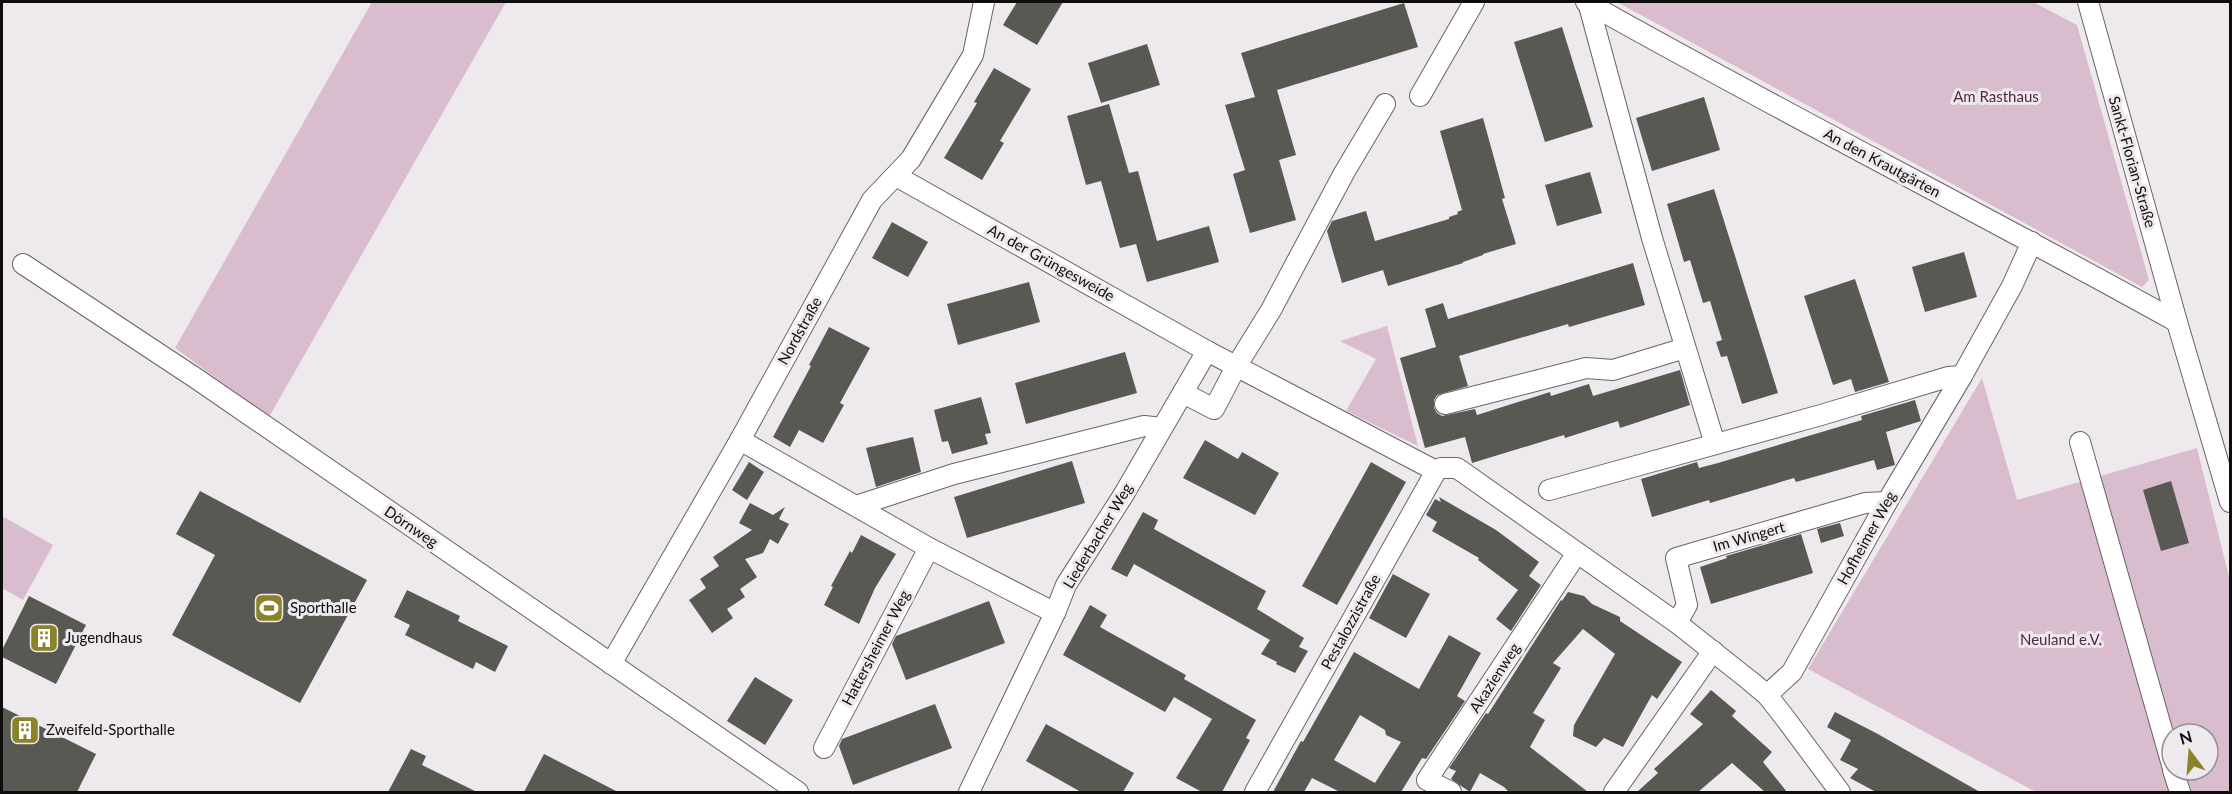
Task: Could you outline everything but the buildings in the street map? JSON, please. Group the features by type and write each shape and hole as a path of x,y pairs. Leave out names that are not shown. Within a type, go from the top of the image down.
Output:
{"street":[{"name":"Nordstraße","path":"611,664 740,440 872,200 911,159 973,55 984,2"},
{"path":"1420,96 1474,2"},
{"name":"An den Krautgärten","path":"1587,2 2177,322"},
{"name":"An den Krautgärten","path":"1587,2 1652,238 1715,444"},
{"name":"Sankt-Florian-Straße","path":"2088,2 2177,322 2230,502"},
{"path":"1183,393 1214,409 1237,365 1271,310 1344,173 1385,104"},
{"name":"An der Grüngesweide","path":"896,176 1207,351 1436,471"},
{"name":"Hofheimer Weg","path":"1767,695 1792,672 1887,502 1962,376 2012,285 2032,242"},
{"name":"Dörnweg","path":"23,264 197,379 798,792"},
{"path":"1444,404 1586,368 1613,370 1685,348"},
{"name":"Liederbacher Weg","path":"969,792 1055,613 1066,585 1124,494 1207,351"},
{"path":"1549,490 1948,376 1962,376"},
{"path":"856,506 954,474 1144,426 1162,428"},
{"path":"740,440 929,548 1055,613"},
{"path":"2080,442 2160,723"},
{"path":"1436,471 1441,468 1457,468 1677,622 1767,695 1840,792"},
{"name":"Pestalozzistraße","path":"1256,792 1436,471"},
{"name":"Im Wingert","path":"1677,622 1687,605 1676,558 1865,503 1887,502"},
{"name":"Hattersheimer Weg","path":"824,748 929,548"},
{"name":"Akazienweg","path":"1450,792 1427,780 1576,553"},
{"path":"1614,792 1713,651"}],"green space":[{"path":"372,2 506,2 269,417 175,348"},
{"name":"Am Rasthaus","path":"1617,2 2033,2 2077,25 2149,280 2142,287"},
{"path":"1387,326 1418,446 1346,411 1376,359 1340,341"},
{"name":"Neuland e.V.","path":"1982,378 2017,500 2197,448 2230,581 2230,792 2036,792 1808,669"},
{"path":"2,516 53,545 23,600 2,588"}],"place":[{"name":"Sporthalle","path":"269,608"},
{"name":"Jugendhaus","path":"44,638"},
{"name":"Zweifeld-Sporthalle","path":"25,730"}]}
